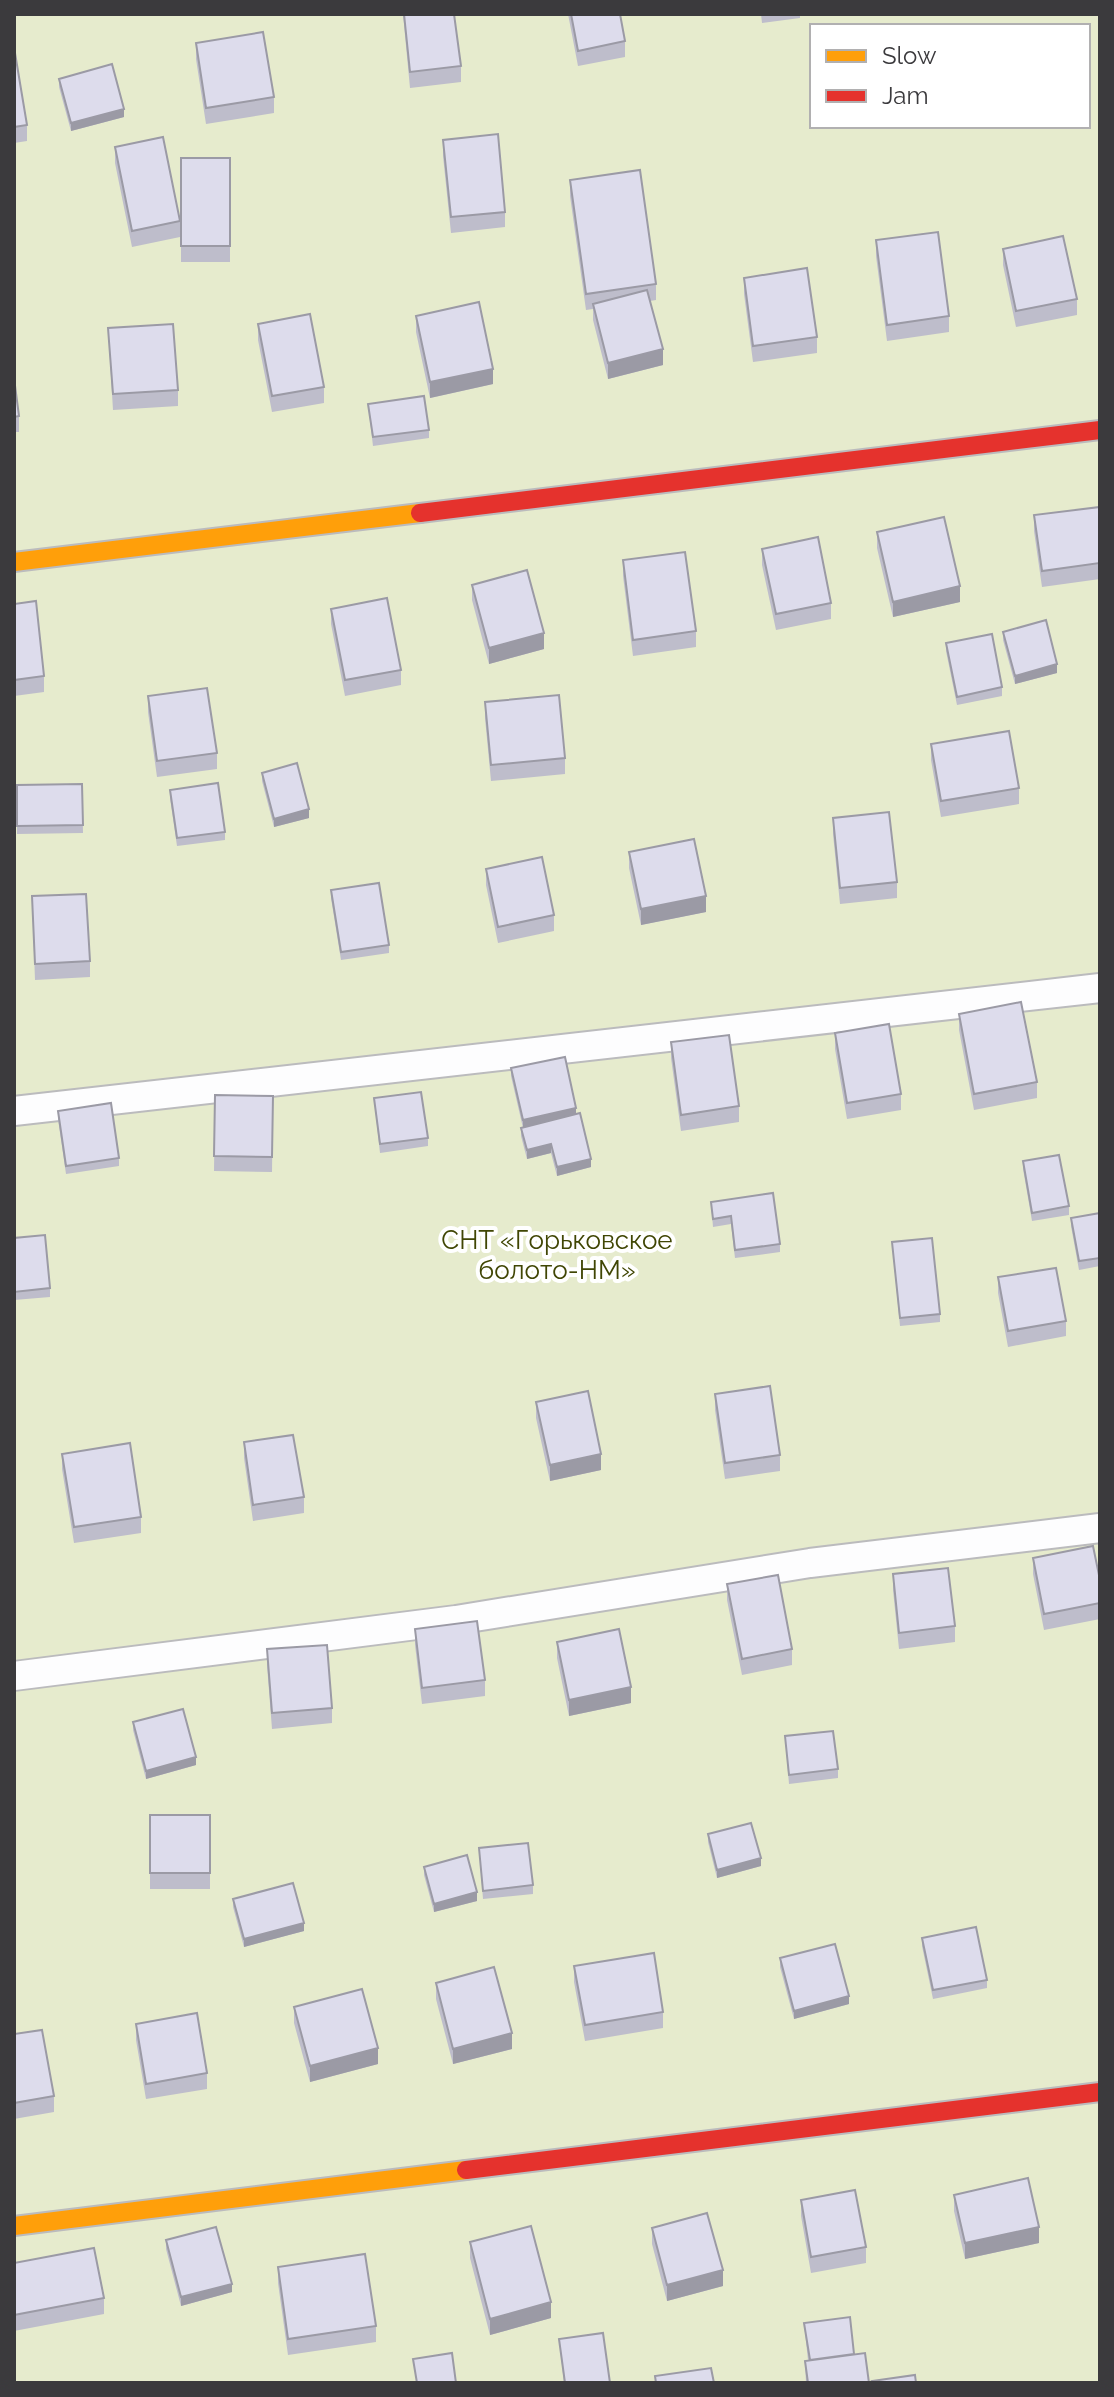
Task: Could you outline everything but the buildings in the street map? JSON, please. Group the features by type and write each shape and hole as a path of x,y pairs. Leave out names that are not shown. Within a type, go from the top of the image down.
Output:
{"street":[{"path":"14,562 1100,430"},
{"path":"14,2226 1100,2092"}],"lane":[{"path":"14,1111 1100,988"},
{"path":"14,1676 456,1620 810,1563 1100,1528"}],"green space":[{"name":"СНТ «Горьковское болото-НМ»","path":"14,14 1100,14 1100,2383 14,2383"}],"traffic: slow":[{"path":"14,562 420,513"},
{"path":"14,2226 466,2170"}],"traffic: jam":[{"path":"420,513 1100,430"},
{"path":"466,2170 1100,2092"}]}
